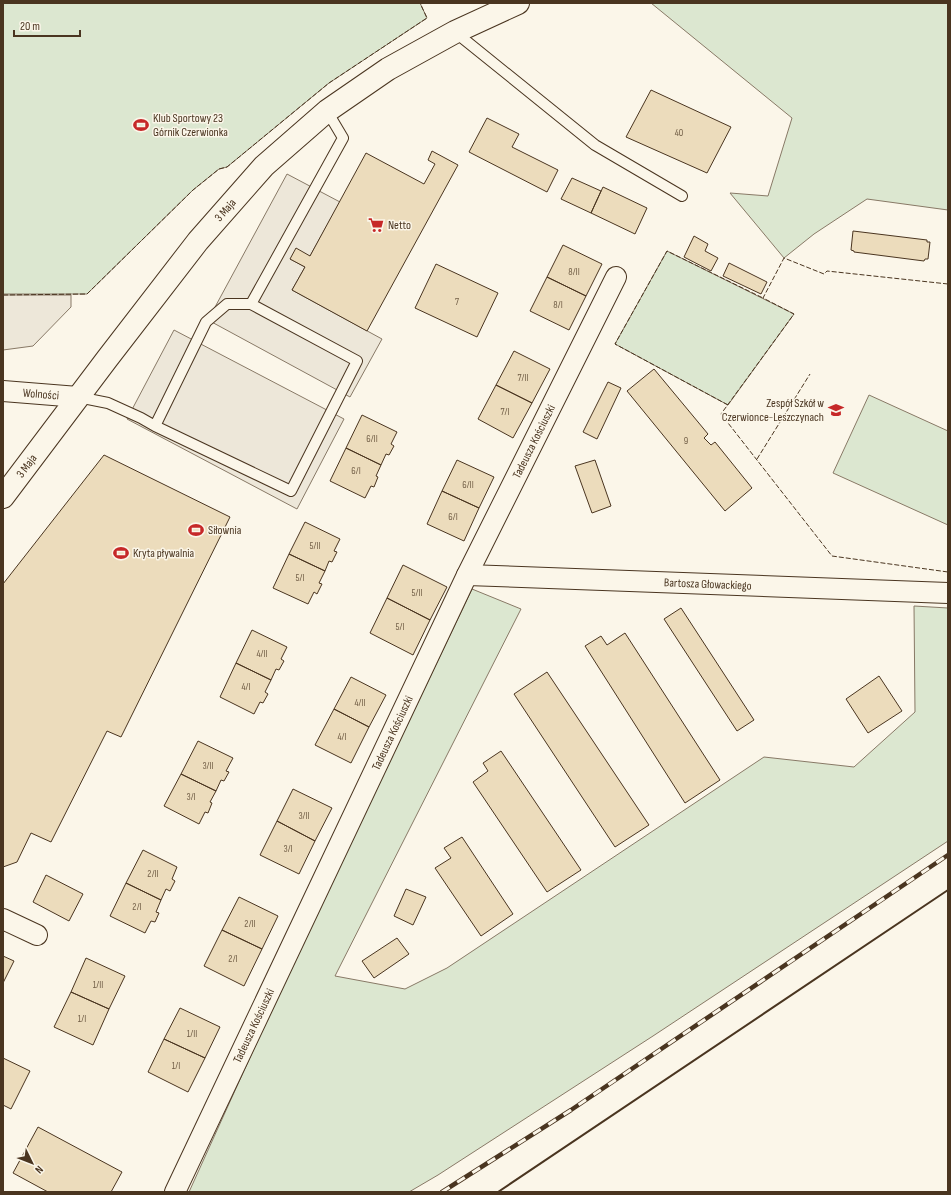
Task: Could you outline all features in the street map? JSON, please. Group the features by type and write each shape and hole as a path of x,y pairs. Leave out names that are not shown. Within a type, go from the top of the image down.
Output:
{"main road":[{"name":"3 Maja","path":"3,496 198,241 264,166 327,111 388,69 455,32 518,3"}],"street":[{"name":"Tadeusza Kościuszki","path":"175,1192 467,575 616,277"},
{"name":"Wolności","path":"3,391 78,397"},
{"name":"Bartosza Głowackiego","path":"467,575 948,594"},
{"path":"3,918 37,936"}],"lane":[{"path":"455,32 595,145 682,196"},
{"path":"251,304 343,138 327,111"},
{"path":"78,397 108,403 291,492 357,361 251,304 226,304 206,322 156,426"}],"green space":[{"name":"Klub Sportowy 23 Górnik Czerwionka","path":"3,3 420,3 427,18 329,83 227,167 219,169 193,190 87,294 3,294"},
{"path":"651,3 948,3 948,210 867,199 814,234 784,258 730,193 768,196 792,118"},
{"path":"667,251 794,314 728,405 615,344"},
{"path":"869,395 948,431 948,525 833,473"},
{"path":"472,589 521,609 335,976 405,989 447,968 764,757 854,767 915,712 914,606 948,608 948,841 653,1036 438,1175 409,1192 189,1192 281,989"}],"shaded area":[{"path":"287,174 340,202 310,256 290,259 305,267 292,290 382,339 350,397 208,320"},
{"path":"3,295 71,295 71,307 33,346 3,350"},
{"path":"174,330 344,419 297,509 127,419"}],"building":[{"path":"651,90 731,127 707,173 626,137"},
{"path":"487,118 519,134 512,147 558,170 547,192 469,152"},
{"name":"Netto","path":"432,151 458,165 367,331 292,290 305,267 290,259 296,248 310,256 366,153 424,184 435,164 428,160"},
{"path":"572,178 601,191 591,213 561,199"},
{"path":"603,187 647,208 635,234 591,213"},
{"path":"853,231 927,240 927,242 930,242 928,259 925,259 924,261 854,252 851,250"},
{"path":"694,236 708,244 705,251 718,258 711,271 684,257"},
{"path":"563,245 602,264 586,296 547,277"},
{"path":"729,263 767,282 761,294 723,276"},
{"path":"436,264 498,293 477,337 415,308"},
{"path":"547,277 586,296 569,330 530,311"},
{"path":"514,351 550,369 532,403 496,385"},
{"path":"654,369 708,434 704,438 711,445 715,442 752,488 725,511 627,391"},
{"path":"608,382 621,388 597,439 583,432"},
{"path":"496,385 532,403 513,438 478,419"},
{"path":"362,415 397,432 391,444 394,446 389,455 386,454 381,465 346,448"},
{"path":"346,448 381,465 376,476 378,477 374,487 371,486 365,498 330,481"},
{"path":"104,455 230,517 121,737 107,731 51,842 31,833 17,862 3,867 3,584"},
{"path":"457,460 494,477 479,508 442,491"},
{"path":"595,460 611,506 592,513 575,466"},
{"path":"442,491 479,508 464,541 427,524"},
{"path":"305,522 340,539 334,551 337,552 332,562 329,561 325,571 289,554"},
{"path":"289,554 325,571 319,583 322,584 317,594 314,592 308,604 273,588"},
{"path":"403,565 447,587 430,620 387,598"},
{"path":"387,598 430,620 413,655 370,633"},
{"path":"681,608 754,720 737,731 664,619"},
{"path":"252,630 287,647 281,659 284,661 279,670 276,669 271,680 236,663"},
{"path":"625,633 720,780 685,803 585,646 601,636 607,645"},
{"path":"236,663 271,680 265,692 268,694 263,703 260,702 254,714 220,697"},
{"path":"547,672 649,825 615,847 514,694"},
{"path":"879,676 902,711 868,733 846,699"},
{"path":"351,677 386,695 369,727 334,709"},
{"path":"334,709 369,727 351,763 315,745"},
{"path":"198,741 233,758 226,771 229,772 224,781 221,780 216,791 181,774"},
{"path":"501,751 581,870 547,892 473,782 488,771 483,763"},
{"path":"181,774 216,791 210,802 212,803 208,813 205,812 199,824 164,806"},
{"path":"293,789 332,808 315,841 277,821"},
{"path":"277,821 315,841 299,874 260,855"},
{"path":"462,837 513,914 481,936 435,868 451,858 444,848"},
{"path":"143,850 177,867 172,879 175,881 170,891 166,889 161,900 126,883"},
{"path":"46,875 83,894 69,921 33,902"},
{"path":"126,883 161,900 156,912 159,913 155,922 151,921 145,933 110,916"},
{"path":"406,889 426,897 413,925 394,916"},
{"path":"239,897 278,916 262,949 222,930"},
{"path":"222,930 262,949 244,986 204,966"},
{"path":"397,938 409,954 374,978 362,961"},
{"path":"3,956 14,961 3,983"},
{"path":"86,958 125,976 109,1009 71,992"},
{"path":"71,992 109,1009 93,1045 54,1027"},
{"path":"180,1008 220,1027 205,1058 164,1039"},
{"path":"164,1039 205,1058 188,1092 148,1072"},
{"path":"3,1058 30,1071 11,1109 3,1105"},
{"path":"38,1127 122,1172 111,1192 48,1192 13,1173"}],"railway":[{"path":"442,1192 571,1110 948,855"}],"fence":[{"path":"3,295 87,294 193,190 219,169 227,167 329,83 427,18 420,3"},
{"path":"728,405 615,344 667,251 763,298"},
{"path":"948,284 827,271 824,274 784,258 763,298 794,314 721,414 832,556 948,572"},
{"path":"757,459 810,374"}],"wall":[{"path":"498,1192 948,890"}],"place":[{"name":"Klub Sportowy 23 Górnik Czerwionka","path":"141,125"},
{"name":"Netto","path":"376,225"},
{"name":"Zespół Szkół w Czerwionce-Leszczynach","path":"836,410"},
{"name":"Siłownia","path":"196,530"},
{"name":"Kryta pływalnia","path":"121,553"}]}
